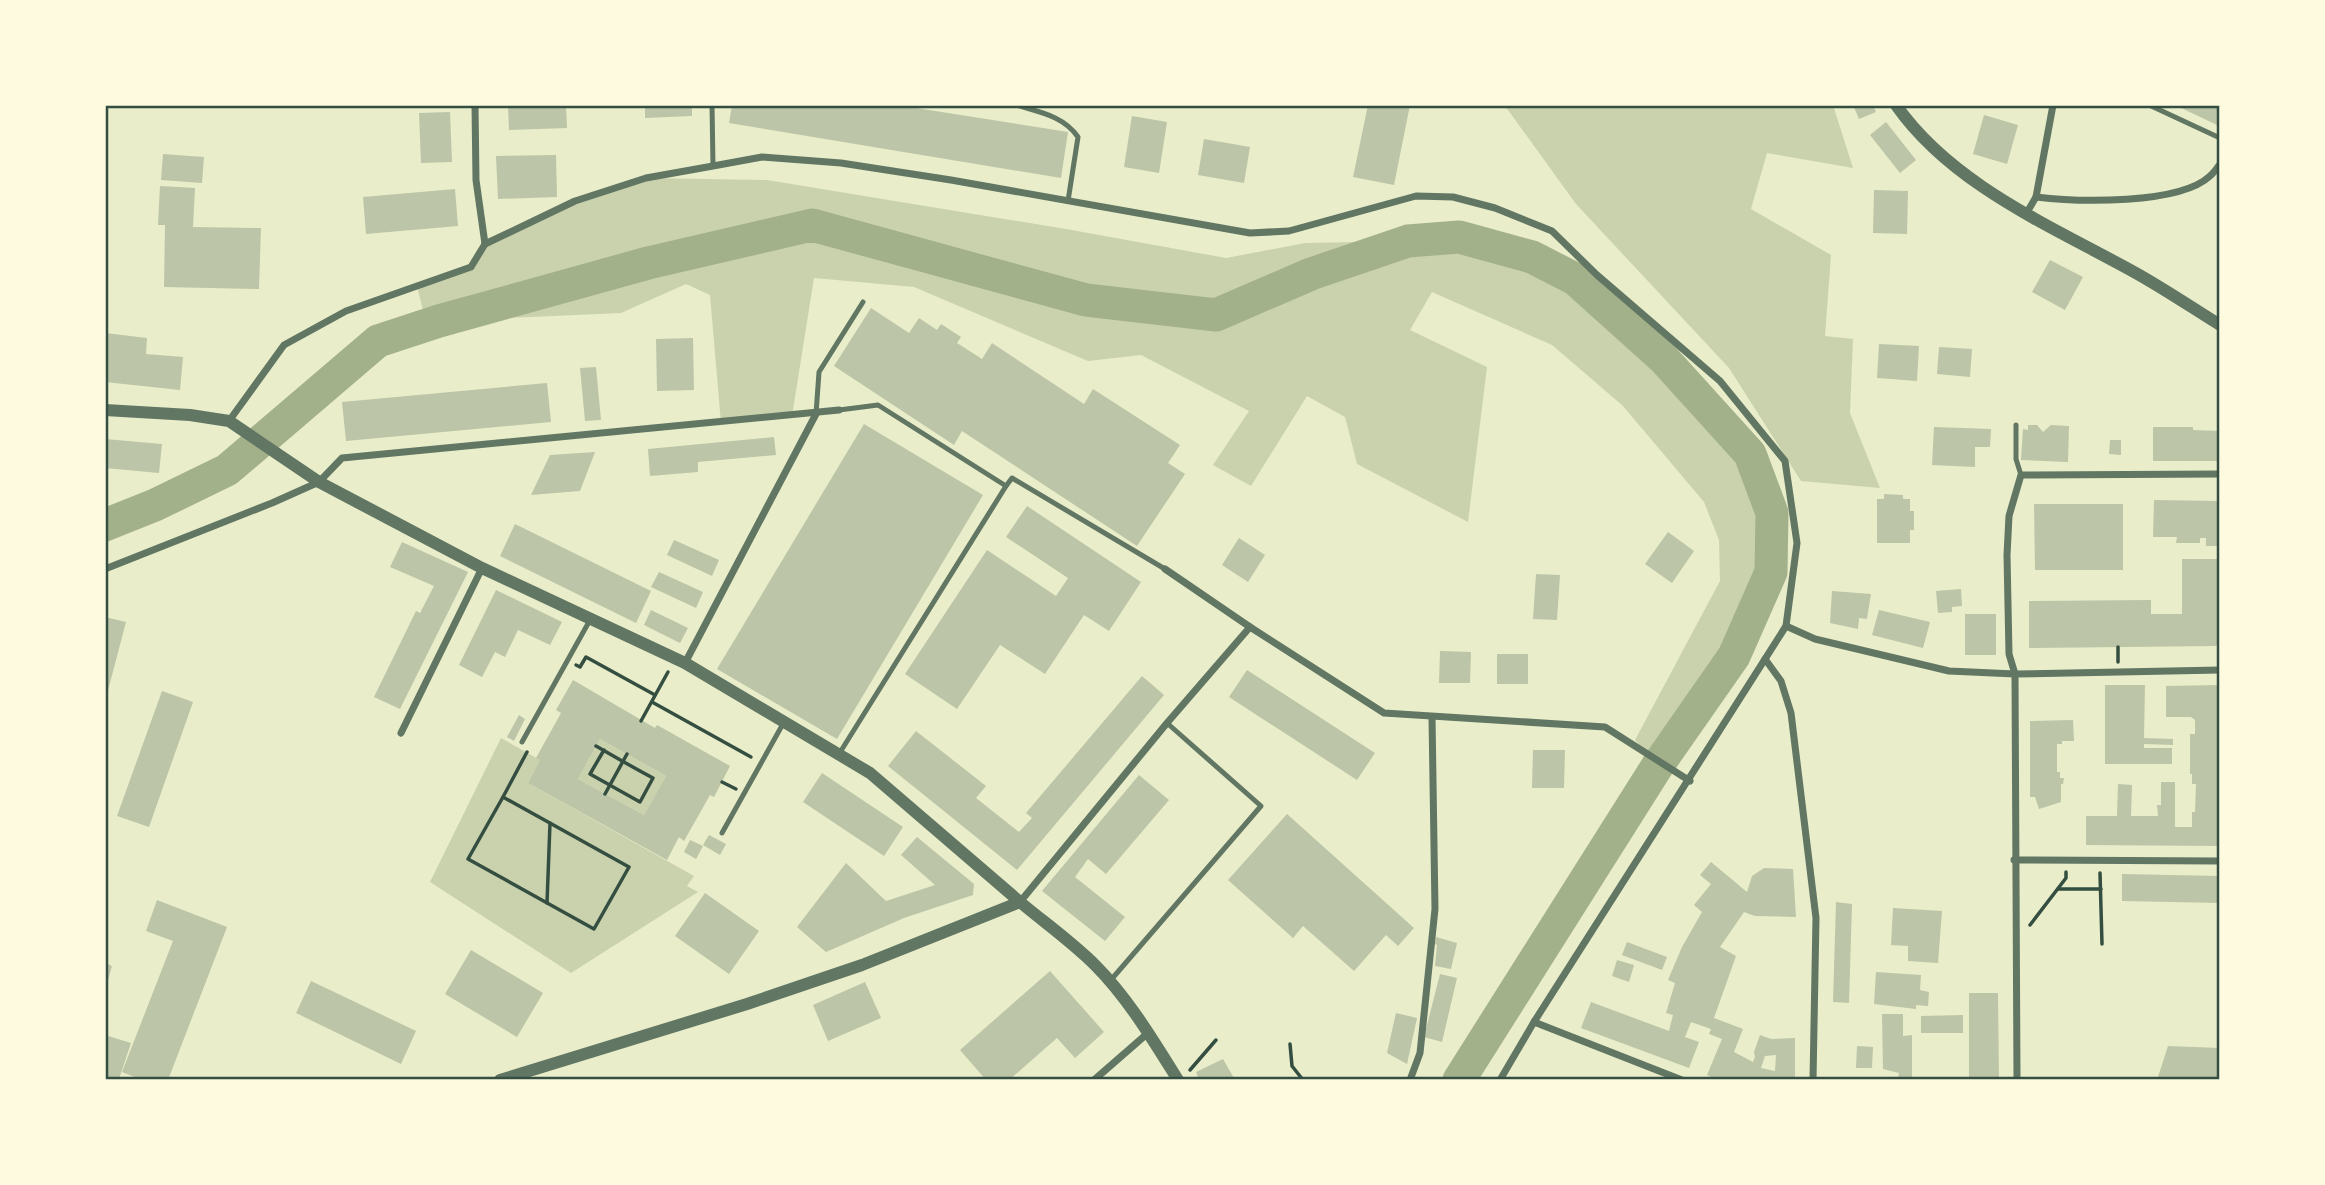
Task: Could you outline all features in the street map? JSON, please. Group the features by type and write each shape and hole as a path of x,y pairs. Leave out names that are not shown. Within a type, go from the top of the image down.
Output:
{"street":[{"path":"475,105 476,180 485,244"},
{"path":"1896,105 1912,128 1947,160 2025,215 2136,272 2220,325"},
{"path":"2025,215 2036,197 2053,105"},
{"path":"229,421 284,345 346,311 471,267 485,244 575,201 646,178 762,157 842,163 1250,233 1289,230 1416,196 1453,198 1495,208 1552,231 1597,275 1720,381 1785,461 1797,543 1786,626 1690,781 1534,1022 1500,1080"},
{"path":"2036,197 2141,199 2178,192 2209,178 2220,164"},
{"path":"105,410 190,415 229,421 319,482 482,568 681,660 870,774 1095,965 1148,1033 1178,1080"},
{"path":"105,569 319,482 342,458 839,410"},
{"path":"681,660 816,414"},
{"path":"2017,1080 2015,674 2009,654 2007,555 2009,516 2021,475 2220,474"},
{"path":"401,733 482,568"},
{"path":"1165,569 1384,713 1605,727 1690,781"},
{"path":"1786,626 1815,639 1949,671 2015,674 2220,670"},
{"path":"500,1080 747,1004 862,965 1020,902 1250,627"},
{"path":"1765,659 1781,681 1791,713 1814,905 1813,1080"},
{"path":"1410,1080 1420,1053 1435,909 1432,717"},
{"path":"2014,860 2220,861"},
{"path":"1534,1022 1682,1080"},
{"path":"1094,1080 1148,1033"}],"lane":[{"path":"712,105 713,166"},
{"path":"1016,105 1057,118 1072,127 1078,137 1068,201"},
{"path":"2149,105 2220,138"},
{"path":"816,414 819,372 863,302"},
{"path":"839,410 878,405 1006,486"},
{"path":"2016,425 2016,459 2021,475"},
{"path":"839,755 1012,478 1165,569"},
{"path":"522,742 591,619"},
{"path":"722,833 784,722"},
{"path":"1110,982 1261,806 1167,723"}],"path":[{"path":"568,661 580,667 586,657 655,695"},
{"path":"641,720 655,695 681,660"},
{"path":"652,702 761,763"},
{"path":"503,797 629,867 594,929 468,859 530,746 522,742"},
{"path":"596,746 604,750 623,762 653,778 640,802 590,774 604,750"},
{"path":"605,794 627,754"},
{"path":"547,903 550,823"},
{"path":"2015,943 2066,878 2066,860"},
{"path":"2100,860 2102,944"},
{"path":"2058,890 2101,889"},
{"path":"1190,1070 1216,1040"},
{"path":"1290,1044 1292,1066 1303,1080"}],"green space":[{"path":"1501,105 1833,105 1853,168 1767,153 1751,209 1831,255 1825,336 1853,339 1850,413 1880,488 1801,481 1729,368 1576,204 1508,110"},
{"path":"646,178 767,180 1226,258 1305,243 1459,237 1532,257 1575,279 1664,359 1750,454 1772,513 1771,572 1734,656 1658,765 1635,740 1720,581 1719,540 1704,502 1623,406 1552,345 1432,292 1410,330 1487,367 1468,522 1357,464 1345,417 1307,396 1251,486 1213,465 1249,411 1141,355 1088,361 914,287 814,278 792,416 721,423 710,295 686,284 621,313 439,321 427,327 417,286 471,267 485,244 575,201"},
{"path":"501,738 540,760 528,783 694,876 687,886 698,892 571,973 430,882"},
{"path":"600,739 666,776 644,815 578,779"}],"building":[{"path":"508,105 566,105 567,128 509,130"},
{"path":"645,105 692,105 692,116 645,118"},
{"path":"732,105 897,105 1068,132 1061,178 729,123"},
{"path":"1368,105 1410,105 1394,185 1353,177"},
{"path":"1853,105 1873,105 1876,112 1859,119"},
{"path":"2175,105 2220,105 2220,119 2217,125"},
{"path":"450,112 452,162 421,163 419,113"},
{"path":"1984,115 2018,125 2007,164 1973,154"},
{"path":"1132,116 1167,122 1159,173 1124,167"},
{"path":"1886,122 1916,160 1900,173 1870,135"},
{"path":"1204,139 1250,147 1244,183 1198,175"},
{"path":"163,154 204,157 202,183 161,180"},
{"path":"556,155 557,197 498,199 496,156"},
{"path":"160,186 195,188 193,227 261,228 259,289 164,287 165,225 158,225"},
{"path":"455,189 458,226 366,234 363,197"},
{"path":"1874,190 1908,191 1907,234 1873,233"},
{"path":"2050,260 2083,277 2065,310 2032,292"},
{"path":"871,308 909,333 919,318 937,330 941,324 961,337 957,343 982,359 992,343 1084,404 1093,389 1180,445 1168,463 1185,474 1137,546 962,431 954,445 834,366"},
{"path":"105,333 147,338 146,354 183,357 180,390 105,382"},
{"path":"693,338 694,390 657,391 656,339"},
{"path":"1879,344 1919,346 1917,381 1877,378"},
{"path":"1939,347 1972,349 1970,377 1937,374"},
{"path":"596,367 601,420 585,421 580,368"},
{"path":"547,383 551,422 346,441 342,402"},
{"path":"864,424 983,495 837,739 717,669"},
{"path":"2028,425 2037,425 2043,432 2051,425 2069,426 2068,462 2021,460 2023,429 2028,430"},
{"path":"1934,427 1991,429 1990,447 1975,447 1975,467 1932,465"},
{"path":"2153,427 2193,427 2193,430 2220,431 2220,461 2153,461"},
{"path":"774,437 776,455 698,462 698,472 650,476 648,449"},
{"path":"105,439 162,444 159,473 105,468"},
{"path":"2110,440 2121,440 2121,455 2109,454"},
{"path":"595,452 580,491 531,495 550,455"},
{"path":"1884,494 1903,495 1903,499 1910,499 1910,511 1914,511 1914,530 1910,530 1910,543 1877,543 1877,499 1884,499"},
{"path":"2154,500 2220,501 2220,546 2206,546 2206,538 2200,538 2200,543 2176,543 2177,537 2153,537"},
{"path":"2034,504 2123,504 2123,570 2035,570"},
{"path":"1027,506 1141,582 1109,631 1084,615 1045,674 1000,645 957,709 905,674 987,550 1056,596 1068,578 1006,537"},
{"path":"515,524 651,591 636,623 500,556"},
{"path":"1668,532 1694,551 1672,583 1645,564"},
{"path":"1239,538 1265,555 1248,582 1222,565"},
{"path":"674,540 719,560 712,576 667,555"},
{"path":"402,542 468,572 400,709 374,697 416,611 420,613 434,586 390,567"},
{"path":"2182,559 2220,559 2220,642 2216,646 2029,648 2029,601 2151,600 2151,614 2182,614"},
{"path":"659,572 703,592 696,608 651,587"},
{"path":"1536,574 1560,575 1557,620 1533,619"},
{"path":"1961,589 1962,606 1952,607 1952,612 1938,613 1936,591"},
{"path":"496,590 562,622 550,645 518,630 505,657 495,652 482,677 459,665"},
{"path":"1832,591 1871,594 1867,619 1859,618 1858,629 1830,623"},
{"path":"651,610 688,628 680,643 644,625"},
{"path":"1879,610 1930,622 1923,648 1872,635"},
{"path":"1965,614 1996,614 1996,655 1965,655"},
{"path":"105,617 126,622 106,698 105,698"},
{"path":"1440,651 1471,652 1470,683 1439,683"},
{"path":"1497,654 1528,654 1528,684 1497,684"},
{"path":"1247,670 1375,753 1357,780 1229,697"},
{"path":"1142,676 1164,695 1017,870 888,766 916,731 986,786 976,798 1019,832 1032,818 1026,813"},
{"path":"573,680 655,728 657,725 730,766 714,797 710,795 684,841 679,837 667,860 528,783 540,760 536,758 561,713 556,710","holes":["600,739 666,776 644,815 578,779"]},
{"path":"2105,685 2145,685 2144,738 2173,739 2173,745 2144,744 2144,748 2172,748 2172,764 2105,764"},
{"path":"2220,685 2220,846 2086,845 2086,816 2117,816 2118,784 2132,785 2131,816 2158,816 2161,782 2175,782 2175,827 2192,827 2196,784 2192,784 2190,774 2190,734 2195,734 2195,720 2191,717 2166,717 2166,686"},
{"path":"162,691 193,702 149,827 117,816"},
{"path":"519,715 525,719 514,741 507,737"},
{"path":"2073,720 2074,741 2057,744 2057,772 2060,772 2060,778 2064,778 2061,784 2061,802 2039,809 2035,797 2030,797 2030,721"},
{"path":"1533,750 1565,750 1564,788 1532,788"},
{"path":"822,773 903,827 884,856 803,802"},
{"path":"1139,775 1169,800 1106,874 1088,859 1075,877 1125,917 1105,941 1042,891"},
{"path":"1287,814 1414,928 1398,946 1386,935 1354,971 1303,926 1293,938 1228,880"},
{"path":"709,835 726,844 720,855 703,845"},
{"path":"917,837 974,884 973,895 904,918 826,952 797,927 846,863 886,901 935,885 901,855"},
{"path":"690,840 703,846 696,859 684,852"},
{"path":"1711,862 1747,892 1752,876 1764,868 1793,869 1796,917 1755,916 1744,912 1720,947 1736,956 1714,1018 1743,1029 1734,1052 1753,1062 1760,1035 1771,1039 1795,1038 1795,1080 1718,1080 1707,1075 1722,1039 1709,1034 1711,1029 1691,1022 1685,1037 1699,1042 1689,1068 1581,1028 1591,1002 1669,1031 1673,1015 1666,1013 1675,983 1668,980 1682,947 1702,912 1694,905 1711,884 1700,875","holes":["1776,1055 1775,1071 1761,1068 1765,1056"]},
{"path":"2122,874 2220,876 2220,903 2122,901"},
{"path":"705,893 759,931 729,974 675,936"},
{"path":"157,900 227,927 168,1080 142,1080 122,1072 173,941 146,931"},
{"path":"1836,902 1852,904 1849,1003 1833,1002"},
{"path":"1893,908 1942,911 1938,963 1908,961 1908,946 1891,945"},
{"path":"1436,937 1457,943 1451,969 1435,966"},
{"path":"1627,942 1667,957 1662,970 1622,955"},
{"path":"471,950 543,993 517,1037 445,994"},
{"path":"1617,960 1634,965 1629,982 1612,976"},
{"path":"105,963 112,966 106,988 105,988"},
{"path":"1050,971 1104,1032 1075,1058 1057,1038 1009,1080 986,1080 960,1050"},
{"path":"1876,972 1921,975 1920,990 1929,992 1928,1006 1916,1005 1916,1009 1874,1004"},
{"path":"1440,974 1457,978 1442,1042 1424,1037"},
{"path":"311,981 416,1031 401,1064 296,1013"},
{"path":"865,982 881,1018 828,1041 813,1005"},
{"path":"1969,993 1998,993 1999,1080 1969,1080"},
{"path":"1396,1013 1417,1018 1407,1064 1387,1053"},
{"path":"1882,1014 1903,1014 1903,1036 1912,1035 1912,1080 1898,1080 1899,1073 1883,1069"},
{"path":"1963,1015 1963,1033 1921,1033 1921,1016"},
{"path":"105,1035 131,1043 119,1079 105,1080"},
{"path":"1857,1046 1873,1047 1872,1068 1856,1068"},
{"path":"2168,1046 2220,1048 2220,1080 2157,1080"},
{"path":"1223,1059 1235,1080 1199,1080 1196,1072"}],"waterway":[{"path":"105,525 155,505 227,470 378,341 439,321 648,263 812,225 1086,300 1216,315 1311,274 1408,241 1459,237 1532,257 1575,279 1664,359 1750,454 1772,513 1771,572 1734,656 1658,765 1459,1080"}]}
